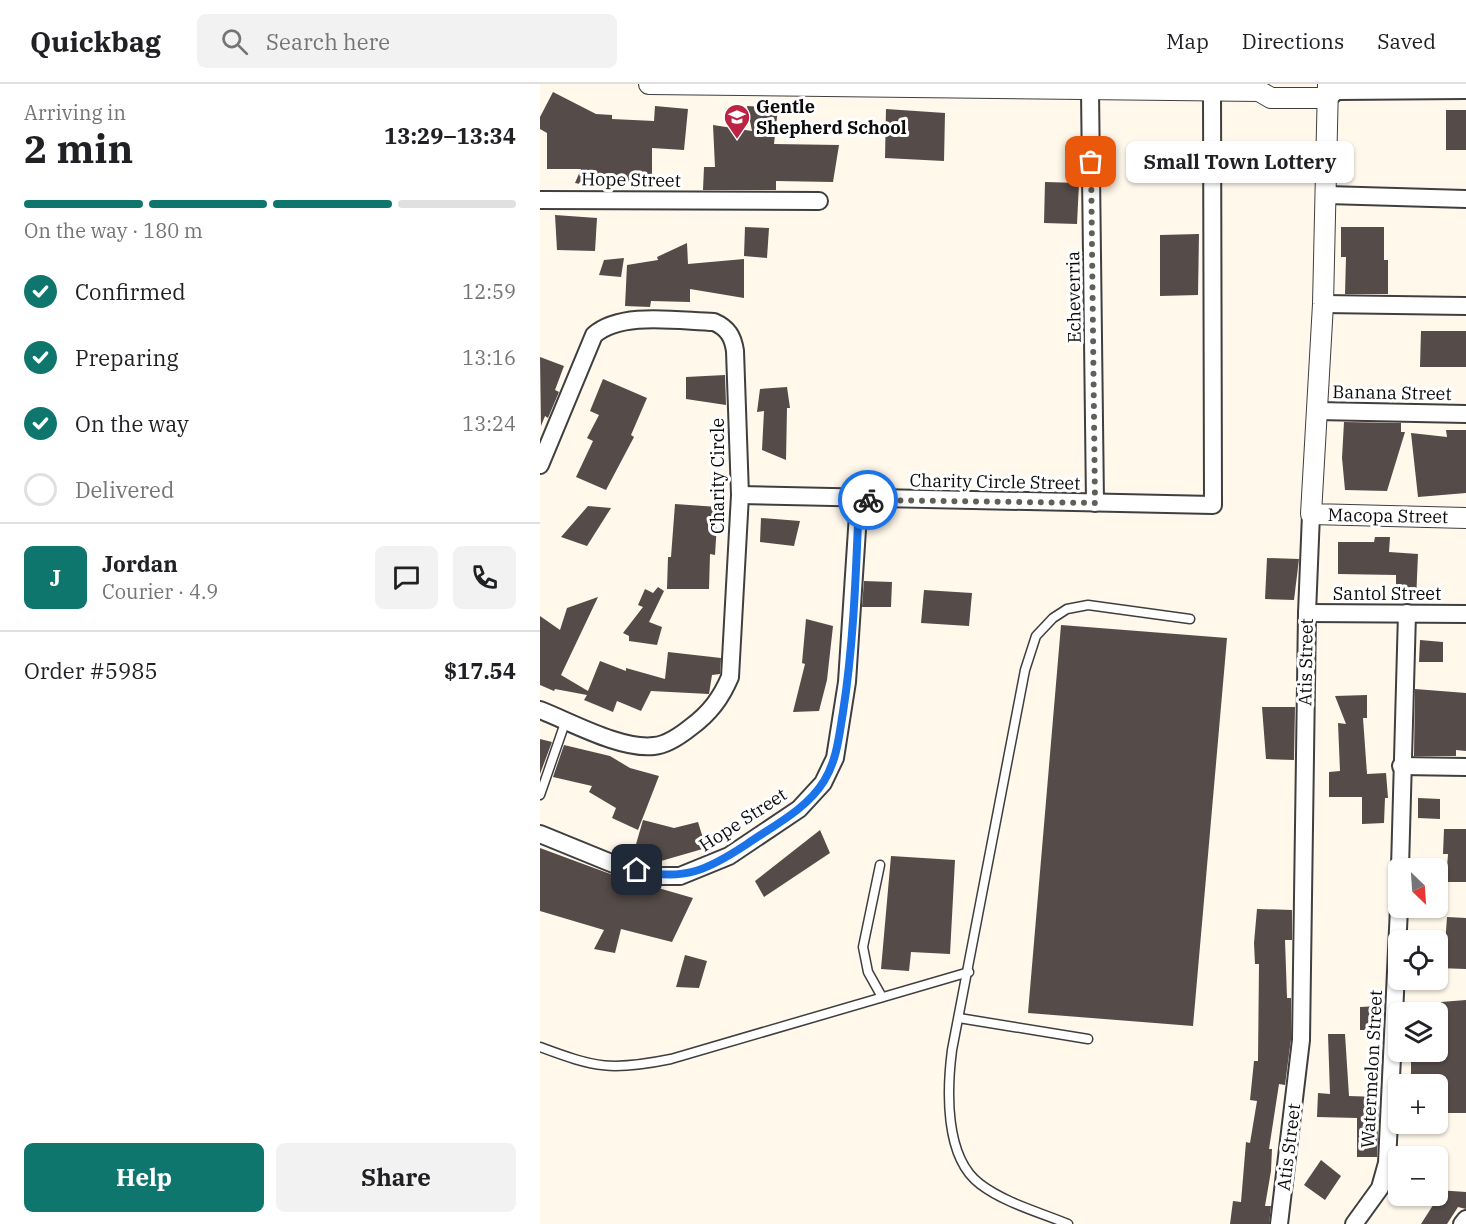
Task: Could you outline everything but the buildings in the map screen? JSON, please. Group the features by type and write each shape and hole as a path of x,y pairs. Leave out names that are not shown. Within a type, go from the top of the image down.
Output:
{"street":[{"path":"649,84 1090,91 1212,91 1265,87 1270,98 1331,89 1447,87 1466,90"},
{"name":"Atis Street","path":"1279,1224 1301,1040 1307,613 1323,304 1331,89"},
{"name":"Echeverria","path":"1090,91 1095,503"},
{"name":"Charity Circle Street","path":"740,495 1213,505 1212,91"},
{"path":"1327,195 1466,199"},
{"name":"Hope Street","path":"540,200 819,201"},
{"path":"1323,304 1466,306"},
{"name":"Charity Circle","path":"540,465 594,335 601,328 625,320 714,322 727,329 733,340 735,351 740,495 730,676 722,696 702,718 678,737 656,746 628,744 540,710"},
{"name":"Banana Street","path":"1317,411 1466,414"},
{"name":"Hope Street","path":"540,834 616,865 659,876 680,876 729,856 799,809 823,783 835,759 848,682 859,499"},
{"name":"Macopa Street","path":"1311,514 1466,518"},
{"name":"Santol Street","path":"1307,613 1466,614"},
{"path":"1400,858 1407,614"},
{"path":"1401,766 1466,767"},
{"name":"Watermelon Street","path":"1354,1224 1380,1188 1387,1163 1399,918"},
{"path":"1462,1224 1466,1219"}],"lane":[{"path":"1068,1224 1002,1198 978,1184 968,1172 958,1151 950,1124 947,1084 1025,670 1036,636 1053,618 1067,609 1088,605 1190,619"},
{"path":"540,795 566,720"},
{"path":"880,865 863,947 868,972 882,997"},
{"path":"540,1047 585,1064 609,1068 636,1066 671,1059 969,972"},
{"path":"959,1018 1088,1039"}],"way so far":[{"path":"868,500 1095,503 1091,162"}],"place":[{"name":"Gentle Shepherd School","path":"737,140"},
{"name":"Small Town Lottery","path":"1091,162"}],"route":[{"path":"637,870 659,876 680,876 702,869 729,856 799,809 823,783 835,759 848,682 859,499 868,500"}]}
